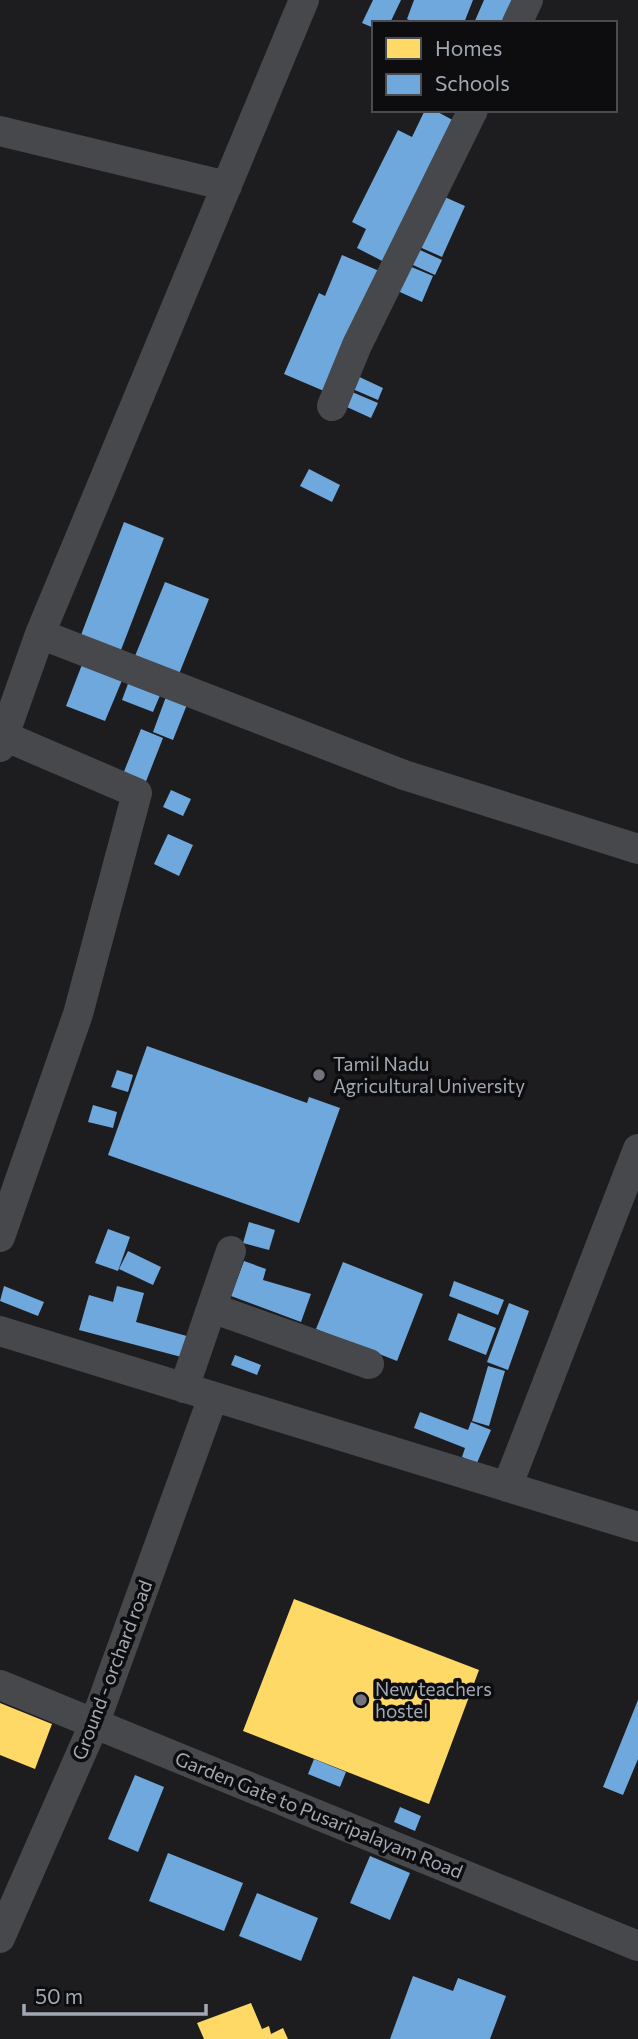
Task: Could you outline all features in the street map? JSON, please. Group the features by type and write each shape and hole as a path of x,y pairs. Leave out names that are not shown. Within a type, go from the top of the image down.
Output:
{"street":[{"path":"0,1237 78,1014 137,793 4,730 40,634 304,0"},
{"path":"518,21 528,0"},
{"path":"331,406 357,345 472,112"},
{"path":"0,131 227,186"},
{"path":"40,634 404,775 638,849"},
{"path":"507,1487 638,1149"},
{"path":"184,1388 231,1251"},
{"path":"212,1308 369,1364"},
{"path":"0,1331 638,1527"},
{"name":"Ground - orchard road","path":"0,1938 94,1722 213,1397"},
{"name":"Garden Gate to Pusaripalayam Road","path":"0,1685 638,1946"}],"shaded area":[{"name":"Tamil Nadu Agricultural University","path":"0,0 638,0 638,2039 0,2039"}],"building: Homes":[{"name":"New teachers hostel","path":"294,1599 479,1670 429,1804 243,1731"},
{"path":"0,1703 52,1724 35,1769 0,1755"},
{"path":"251,2003 262,2029 269,2026 271,2034 283,2028 288,2039 204,2039 197,2023"}],"building: Schools":[{"path":"373,0 401,0 391,21 372,21 372,27 362,23"},
{"path":"414,0 473,0 465,21 407,19"},
{"path":"484,0 522,0 512,21 475,21"},
{"path":"424,112 438,112 460,124 390,265 357,248 366,229 352,222 398,130 412,137"},
{"path":"438,194 465,206 442,257 415,245"},
{"path":"409,245 442,260 435,275 402,260"},
{"path":"342,255 384,273 331,394 284,374 319,293 325,296"},
{"path":"402,263 433,276 422,302 391,288"},
{"path":"353,374 383,388 378,400 348,387"},
{"path":"345,389 378,403 371,418 338,403"},
{"path":"309,469 340,485 332,502 300,486"},
{"path":"124,522 164,538 121,650 81,635"},
{"path":"165,582 209,599 179,674 135,656"},
{"path":"83,662 123,678 105,721 66,706"},
{"path":"129,681 161,693 153,712 122,700"},
{"path":"167,694 188,702 173,740 153,732"},
{"path":"141,729 163,738 145,784 123,774"},
{"path":"171,790 191,799 183,816 163,807"},
{"path":"168,834 193,845 179,876 154,864"},
{"path":"147,1046 307,1103 309,1097 340,1108 299,1223 108,1155"},
{"path":"117,1070 133,1075 128,1092 111,1087"},
{"path":"93,1105 117,1112 113,1128 88,1122"},
{"path":"249,1222 275,1230 269,1250 243,1243"},
{"path":"108,1229 130,1237 118,1271 95,1263"},
{"path":"128,1251 161,1267 153,1285 119,1269"},
{"path":"244,1261 266,1269 263,1280 311,1294 301,1322 231,1296"},
{"path":"343,1262 423,1294 397,1361 316,1329"},
{"path":"454,1281 504,1300 498,1315 449,1296"},
{"path":"4,1286 44,1302 38,1316 0,1301"},
{"path":"117,1286 144,1293 136,1322 194,1338 189,1359 79,1330 89,1295 113,1302"},
{"path":"509,1303 529,1311 508,1370 487,1362"},
{"path":"458,1313 496,1328 486,1355 448,1340"},
{"path":"235,1355 261,1365 257,1375 231,1365"},
{"path":"488,1366 505,1371 489,1426 472,1421"},
{"path":"420,1412 468,1430 471,1422 491,1430 477,1463 462,1457 465,1448 414,1428"},
{"path":"638,1700 638,1759 623,1795 603,1787"},
{"path":"314,1759 346,1772 340,1787 308,1774"},
{"path":"135,1775 164,1787 138,1852 108,1839"},
{"path":"400,1807 421,1816 415,1831 394,1822"},
{"path":"168,1853 243,1883 224,1931 149,1901"},
{"path":"370,1856 410,1873 390,1920 350,1903"},
{"path":"257,1893 318,1918 301,1961 239,1936"},
{"path":"413,1976 453,1991 458,1978 506,1996 490,2039 390,2039"}],"place":[{"name":"Tamil Nadu Agricultural University","path":"319,1075"},
{"name":"New teachers hostel","path":"361,1700"}]}
